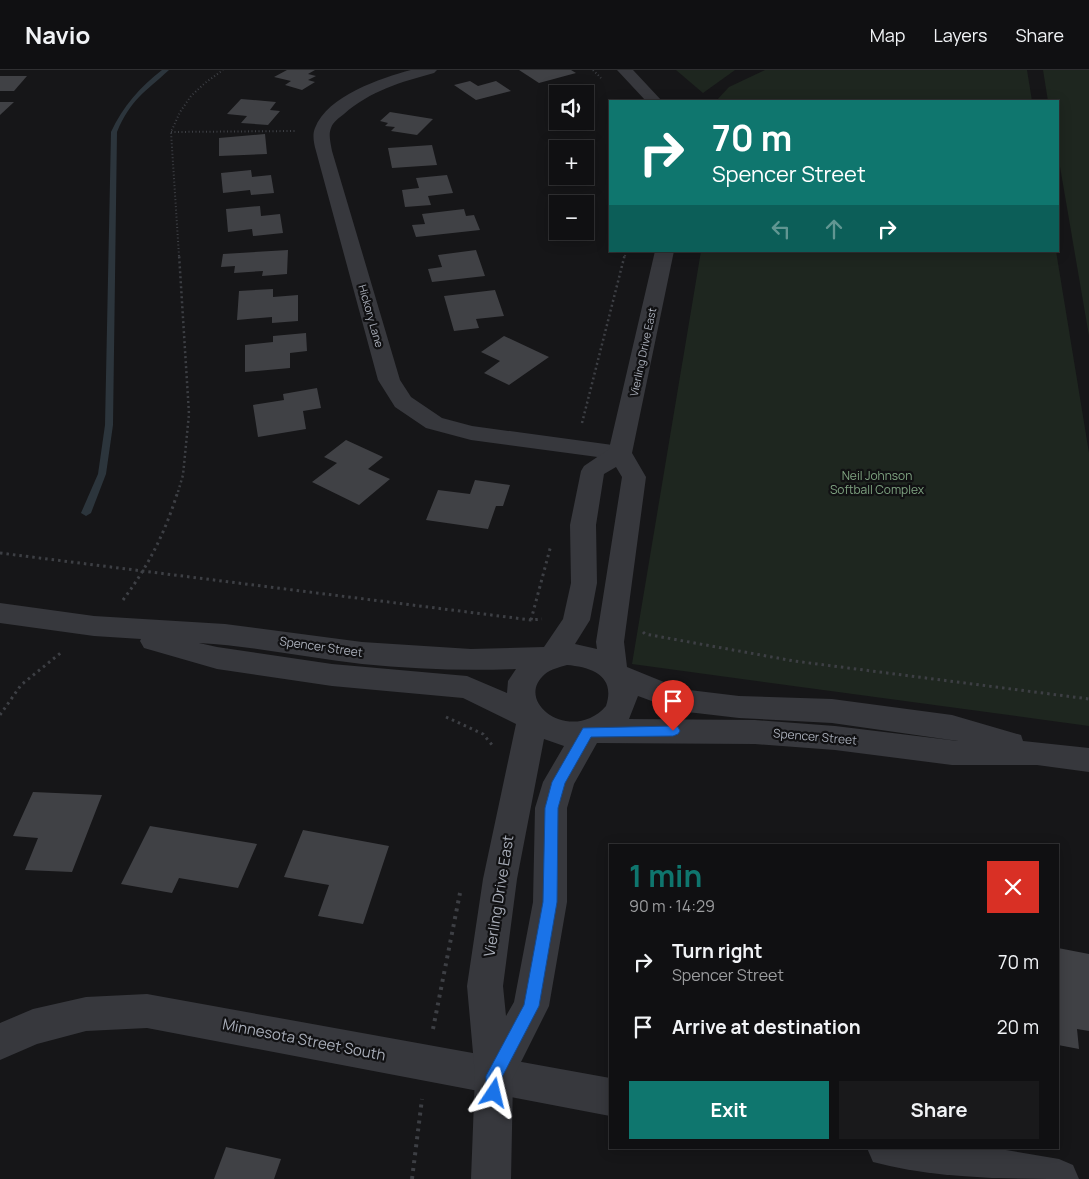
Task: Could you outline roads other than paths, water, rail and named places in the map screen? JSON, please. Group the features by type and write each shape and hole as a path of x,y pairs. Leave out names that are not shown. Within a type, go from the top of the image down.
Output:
{"street":[{"name":"Hickory Lane","path":"429,70 387,81 364,91 344,104 330,118 322,130 324,151 389,380 403,402 434,423 471,433 620,453"},
{"path":"625,70 653,100"},
{"name":"Vierling Drive East","path":"620,453 665,252"},
{"path":"550,657 576,620 584,583 583,525 593,471 620,453 634,478 610,642 616,674 623,690 622,703 616,715 606,725 590,732 575,734 558,733 543,727 531,718 522,704 520,690 524,677 534,666 550,657 565,654 582,655 597,659 616,674"},
{"name":"Spencer Street","path":"0,613 94,626 225,634 362,653 471,660 550,657"},
{"name":"Spencer Street","path":"94,626 217,658 332,675 467,687 531,718"},
{"name":"Spencer Street","path":"616,674 679,700 739,707 832,711 952,727 1038,753"},
{"name":"Vierling Drive East","path":"491,1179 494,1076 485,986 500,879 526,756 531,718"},
{"name":"Vierling Drive East","path":"494,1076 531,1006 550,902 551,808 558,782 590,732"},
{"name":"Spencer Street","path":"590,732 755,732 835,738 952,752 1038,753 1089,760"},
{"name":"Minnesota Street South","path":"0,1042 33,1027 86,1014 147,1011 609,1097"},
{"path":"893,1149 1059,1179"}],"waterway":[{"path":"86,513 102,474 109,425 114,132 123,113 135,97 166,70"}],"park label":[{"name":"Neil Johnson Softball Complex","path":"877,483"}]}
